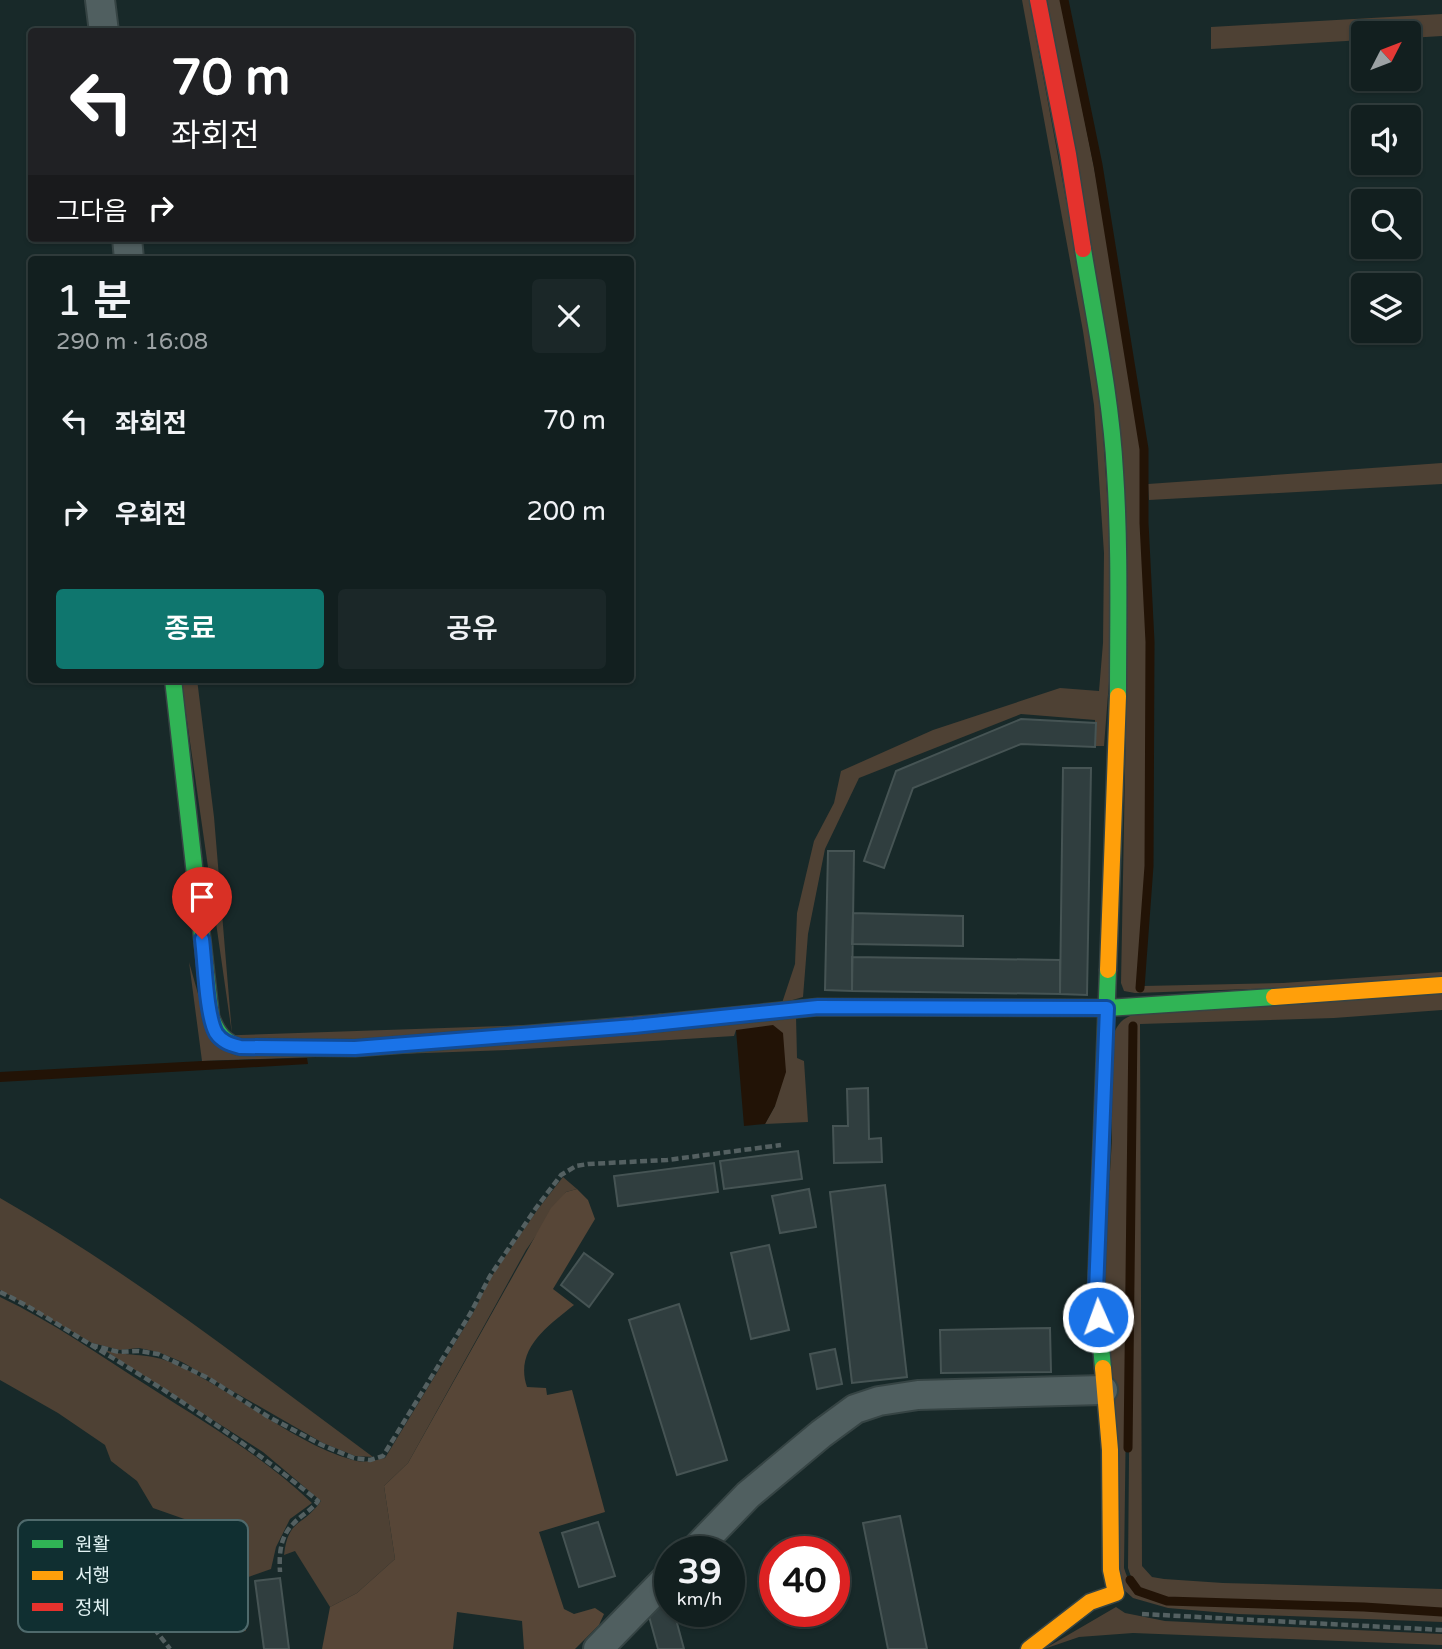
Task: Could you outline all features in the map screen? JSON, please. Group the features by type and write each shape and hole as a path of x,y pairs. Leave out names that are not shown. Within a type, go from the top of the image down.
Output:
{"street":[{"path":"100,0 104,28"},
{"path":"1029,1649 1090,1602 1116,1593 1111,1570 1110,1450 1096,1292 1118,713 1115,469 1106,393 1068,154 1038,0"},
{"path":"173,683 211,1017 217,1034 227,1043 240,1047 355,1048 634,1026 818,1007 1107,1008 1442,985"},
{"path":"708,1536 748,1495 855,1409 879,1401 918,1395 1103,1390"},
{"path":"598,1649 654,1591"}],"path":[{"path":"91,1345 119,1352 158,1354 199,1373 267,1416 322,1445 354,1458 370,1460 383,1456 470,1314 490,1276 561,1175 576,1166 588,1164 667,1160 781,1146"},
{"path":"0,1292 189,1406 259,1453 318,1501 292,1524 282,1541 280,1572"},
{"path":"1116,1593 1127,1607 1154,1616 1442,1630"},
{"path":"157,1632 170,1649"}],"shaded area":[{"path":"1022,0 1029,0 1095,356 1102,417 1110,539 1110,669 1104,746 1095,746 1095,720 1021,714 859,778 825,849 808,934 803,997 782,1003 795,964 797,913 814,841 834,803 841,771 933,730 1060,688 1099,691 1103,643 1104,553 1094,405 1083,331"},
{"path":"1042,0 1061,0 1112,259 1140,441 1141,536 1147,638 1146,893 1138,988 1140,992 1143,986 1283,983 1442,972 1442,977 1280,988 1135,993 1124,991 1121,983 1126,718 1118,471 1110,392 1072,153"},
{"path":"1442,14 1442,36 1421,37 1421,21 1351,21 1351,41 1211,49 1211,27"},
{"path":"1442,463 1442,484 1149,500 1148,484"},
{"path":"182,683 197,683 214,817 232,1034"},
{"path":"189,962 210,1036 796,1016 797,1058 804,1061 808,1122 765,1124 775,1106 736,1030 734,1036 508,1050 202,1061"},
{"path":"1442,993 1442,1010 1334,1018 1140,1024 1142,1566 1152,1577 1164,1579 1442,1589 1442,1610 1168,1599 1147,1593 1134,1582 1128,1568 1133,1024 1124,1568 1131,1584 1139,1593 1167,1603 1240,1604 1442,1615 1442,1622 1238,1614 1168,1608 1133,1598 1124,1590 1120,1581 1117,1559 1104,1265 1112,1140 1112,1040 1116,1028 1131,1015 1143,1012"},
{"path":"773,1025 783,1033 786,1072 775,1106 765,1124 744,1126 736,1030"},
{"path":"307,1058 308,1064 0,1082 0,1072"},
{"path":"563,1177 577,1189 566,1192 526,1250 408,1463 384,1486 395,1559 357,1593 330,1607 295,1551 284,1555 293,1529 321,1501 263,1452 104,1350 149,1356 177,1365 330,1452 361,1461 385,1458 472,1315 491,1277"},
{"path":"577,1189 588,1200 595,1219 553,1289 574,1305 536,1340 525,1361 524,1373 527,1387 546,1388 547,1395 572,1390 605,1512 539,1532 564,1609 574,1614 595,1608 604,1614 599,1625 575,1649 524,1649 522,1621 457,1612 453,1649 322,1649 330,1607 357,1593 395,1559 384,1486 408,1463 551,1208 566,1192"},
{"path":"0,1198 144,1289 373,1457 355,1456 323,1443 182,1362 158,1352 139,1348 120,1350 92,1343 0,1290"},
{"path":"0,1297 58,1329 214,1428 255,1456 312,1503 290,1519 276,1547 271,1569 248,1577 248,1520 187,1520 153,1508 137,1481 111,1461 105,1445 58,1413 0,1380"},
{"path":"1116,1607 1125,1613 1165,1621 1442,1634 1442,1645 1133,1633 1079,1637 1044,1649"}],"building":[{"path":"1021,719 1096,723 1095,747 1021,744 913,788 884,868 864,861 896,771"},
{"path":"1063,768 1091,768 1087,995 1060,994"},
{"path":"828,851 854,851 852,991 825,990"},
{"path":"853,913 963,916 963,946 852,944"},
{"path":"852,957 1060,960 1060,994 852,991"},
{"path":"868,1088 869,1139 881,1138 882,1162 834,1163 833,1126 848,1126 847,1089"},
{"path":"798,1151 802,1179 724,1189 720,1161"},
{"path":"714,1163 718,1192 618,1206 614,1176"},
{"path":"885,1185 907,1377 852,1383 830,1192"},
{"path":"809,1189 816,1227 780,1233 772,1196"},
{"path":"769,1245 789,1330 751,1339 731,1253"},
{"path":"584,1253 613,1274 589,1307 561,1285"},
{"path":"679,1304 727,1460 677,1475 629,1320"},
{"path":"1050,1328 1051,1372 941,1373 940,1330"},
{"path":"835,1349 842,1384 817,1389 810,1354"},
{"path":"900,1516 927,1649 888,1649 863,1523"},
{"path":"598,1522 615,1576 579,1587 562,1533"},
{"path":"280,1578 289,1649 264,1649 255,1581"},
{"path":"654,1607 654,1627 678,1627 684,1649 658,1649 647,1609"}],"waterway":[{"path":"1064,0 1098,165 1144,449 1144,523 1150,642 1149,866 1140,988"},
{"path":"1128,1448 1133,1026"},
{"path":"1130,1580 1138,1591 1167,1601 1442,1612"}],"traffic: fast":[{"path":"1083,249 1113,444 1117,500 1118,696"},
{"path":"173,683 211,1017 219,1032 225,1040 240,1047 355,1048 423,1043"},
{"path":"1103,1368 1096,1292 1108,970"},
{"path":"660,1023 818,1007 1107,1008 1274,997"}],"traffic: slow":[{"path":"1108,970 1118,696"},
{"path":"1274,997 1442,985"},
{"path":"1029,1649 1090,1602 1116,1593 1111,1570 1110,1450 1103,1368"}],"traffic: jam":[{"path":"1038,0 1068,154 1083,249"},
{"path":"423,1043 660,1023"}],"route":[{"path":"202,939 211,1017 217,1034 227,1043 240,1047 355,1048 634,1026 818,1007 1107,1008 1096,1292 1098,1317"}]}
